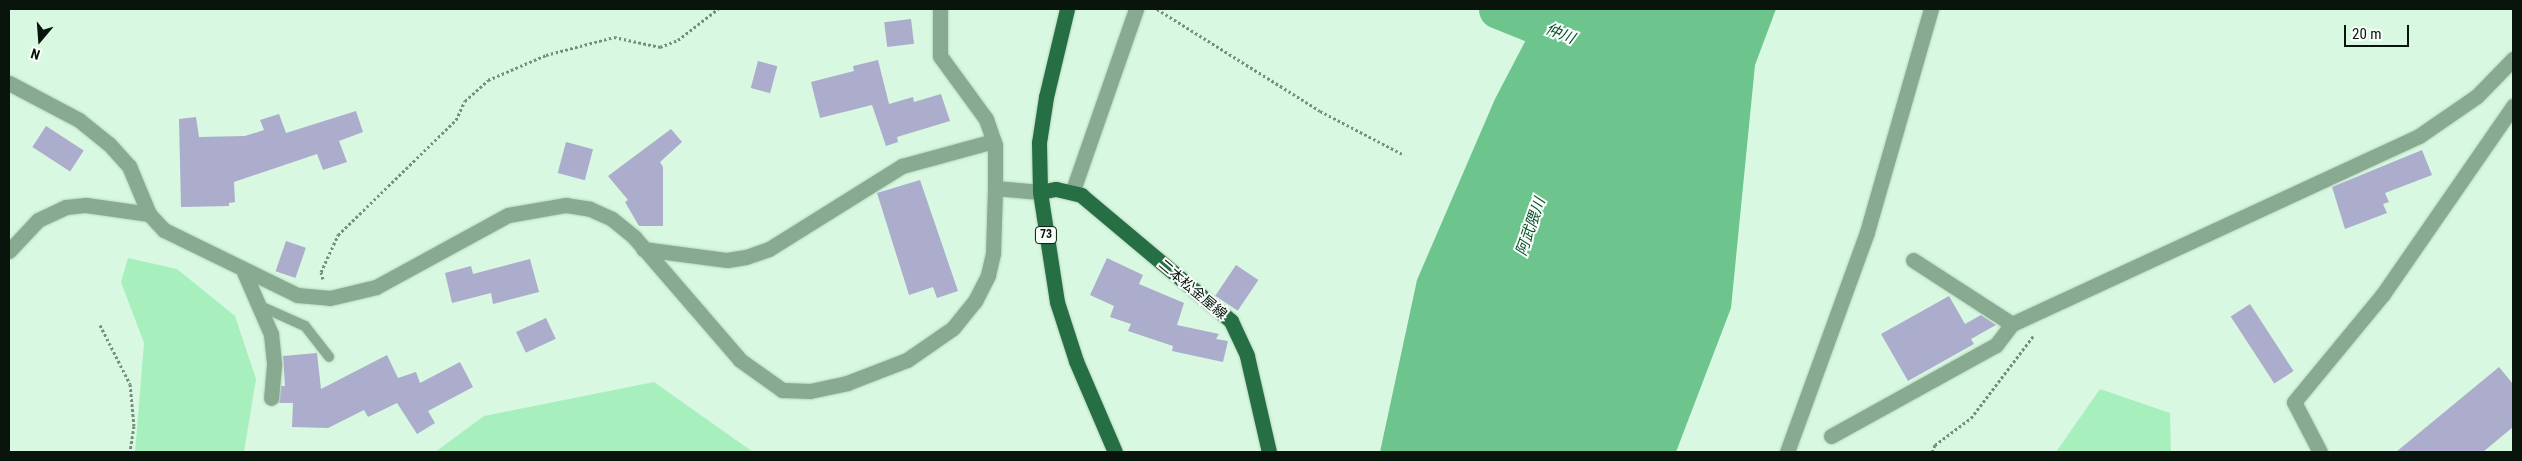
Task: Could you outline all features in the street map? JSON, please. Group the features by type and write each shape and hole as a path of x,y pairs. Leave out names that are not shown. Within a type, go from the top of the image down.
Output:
{"main road":[{"name":"73","path":"1067,9 1046,97 1039,143 1040,192 1057,302 1076,361 1115,452"},
{"path":"1040,192 1073,190"},
{"name":"二本松金屋線","path":"1073,190 1231,321 1248,356 1269,452"}],"street":[{"path":"9,83 79,120 109,144 136,177 149,214 174,237 244,272 297,295 330,298 394,279 453,242 508,215 566,205 603,214 643,249 754,374 782,390 810,391 847,383 907,360 953,328 975,301 988,275 993,253 994,141 986,119 940,56 940,9"},
{"path":"1073,190 1136,9"},
{"path":"1787,452 1867,232 1932,9"},
{"path":"1832,436 1996,345 2012,324 2419,136 2477,96 2513,59"},
{"path":"2320,452 2294,402 2383,294 2512,113"},
{"path":"643,249 727,260 746,257 769,249 902,166 994,141"},
{"path":"995,188 1040,192"},
{"path":"9,251 38,220 66,207 86,205 149,214"},
{"path":"1912,260 2012,324"},
{"path":"244,272 271,334 274,364 271,398"}],"lane":[{"path":"258,305 305,326 329,357"}],"path":[{"path":"330,298 321,272 338,235 456,120 465,101 488,80 546,55 614,37 660,47 678,40 718,9"},
{"path":"1157,9 1320,111 1404,155"},
{"path":"1932,452 1935,445 1971,418 2015,362 2036,331 2042,310"},
{"path":"100,325 130,384 134,426 130,452"}],"shaded area":[{"path":"128,258 177,269 235,316 256,379 244,452 135,452 144,343 121,282"},
{"path":"654,382 753,452 435,452 484,416"},
{"path":"2100,389 2170,413 2171,452 2056,452"}],"water":[{"name":"阿武隈川","path":"1542,9 1776,9 1755,65 1731,308 1676,452 1380,452 1417,280 1495,99"}],"building":[{"path":"911,19 914,44 887,47 884,22"},
{"path":"878,60 889,104 913,97 914,102 941,94 950,121 897,137 898,142 886,146 872,105 820,118 811,82 854,71 853,66"},
{"path":"758,61 777,66 770,93 751,88"},
{"path":"356,111 363,132 339,141 347,162 323,170 317,154 234,182 235,202 229,203 229,206 181,207 179,119 196,117 199,137 245,136 264,130 260,120 279,114 286,133"},
{"path":"46,126 84,151 70,171 32,147"},
{"path":"671,129 682,142 660,162 663,167 663,226 639,226 625,202 628,200 608,176"},
{"path":"566,142 593,149 585,180 558,173"},
{"path":"2422,150 2432,175 2385,193 2389,202 2383,204 2387,213 2345,229 2332,187"},
{"path":"920,180 958,291 937,298 933,287 909,295 877,193"},
{"path":"286,241 306,248 295,278 276,271"},
{"path":"1107,258 1143,275 1139,284 1184,303 1177,325 1219,334 1216,339 1228,341 1223,362 1172,351 1173,346 1128,331 1131,324 1110,317 1114,306 1090,295"},
{"path":"530,259 539,292 493,304 491,293 452,303 445,273 471,266 473,274"},
{"path":"1236,265 1258,280 1238,311 1215,296"},
{"path":"1949,296 1965,324 1981,315 1996,325 1971,339 1974,344 1908,381 1881,334"},
{"path":"2250,304 2294,371 2274,384 2231,317"},
{"path":"546,318 556,339 526,353 516,332"},
{"path":"317,353 321,389 387,355 398,378 416,372 420,383 460,362 473,387 428,411 435,423 417,434 397,403 368,417 364,410 328,428 292,427 293,403 279,403 281,386 285,386 283,356"},
{"path":"2499,367 2513,384 2513,427 2483,452 2396,452"}],"waterway":[{"name":"仲川","path":"1498,9 1583,43"}]}
